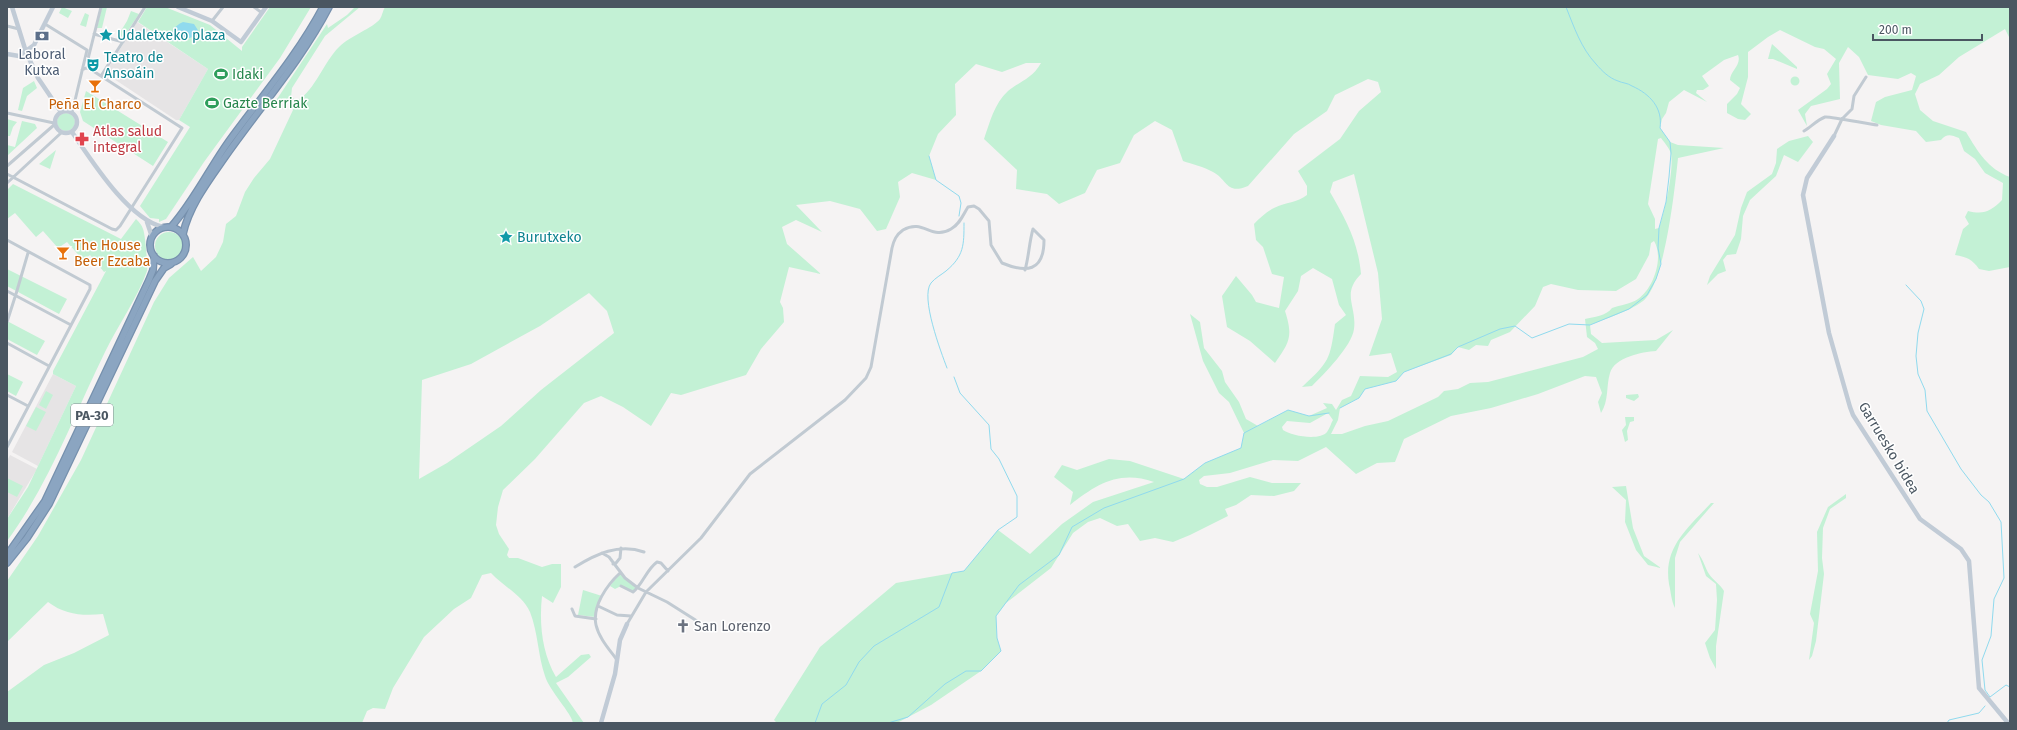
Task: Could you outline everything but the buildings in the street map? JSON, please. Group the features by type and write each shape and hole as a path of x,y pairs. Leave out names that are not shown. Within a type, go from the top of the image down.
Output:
{"highway":[{"path":"171,227 183,214 229,141 291,59 311,30 323,7"},
{"name":"PA-30","path":"7,563 27,538 49,504 155,281 164,268 176,262 184,255 187,244 183,234 186,221 193,207 215,172 299,57 319,27 329,7"},
{"path":"152,236 163,227 171,227 183,234"},
{"name":"PA-30","path":"7,555 45,501 149,280 153,270 154,256 150,247 152,236"},
{"path":"154,256 164,263 170,264"}],"street":[{"path":"12,7 26,52 38,78 61,112"},
{"path":"7,54 16,56 26,52 34,45 53,7"},
{"path":"90,69 88,59 101,7"},
{"path":"101,76 145,7"},
{"path":"179,7 212,21 241,42 266,7"},
{"path":"212,21 223,7"},
{"path":"254,7 262,13"},
{"path":"45,24 87,50 72,113 77,122 72,132"},
{"path":"7,26 19,29"},
{"path":"94,34 123,42"},
{"path":"7,174 112,229 116,230 132,208 182,128 90,69 82,70"},
{"path":"1834,136 1842,119 1852,109 1854,96 1866,77"},
{"path":"7,166 54,124 56,116 61,112 72,113"},
{"path":"7,113 54,124 61,133"},
{"path":"1804,131 1829,116 1877,125"},
{"path":"72,132 105,179 132,208 156,226 163,227"},
{"path":"7,183 61,133 72,132"},
{"name":"Garruesko bidea","path":"1834,136 1807,178 1803,195 1829,334 1850,407 1853,415 1894,481 1920,519 1966,554 1968,561 1979,688 2008,723"},
{"path":"601,723 617,661 622,633 646,592 701,538 750,474 845,400 866,378 871,367 878,320 895,237 912,225 919,226 932,232 940,233 948,231 960,223 968,207 974,206 979,208 989,221 991,245 1002,262 1025,270 1032,268 1043,256 1044,240 1033,229 1025,270"},
{"path":"145,219 151,229 152,236"},
{"path":"7,240 90,285 90,289 7,447"},
{"path":"7,322 28,253"},
{"path":"7,291 71,325"},
{"path":"7,343 50,366"},
{"path":"7,395 28,406"},
{"path":"575,567 592,556 621,548 630,547 644,552"},
{"path":"613,564 620,558 621,548"},
{"path":"602,553 620,573 638,588 667,602 697,621"},
{"path":"621,586 633,592 638,588 652,565 657,562 661,563 668,571"},
{"path":"617,661 600,633 596,618 598,606 602,596 620,573"},
{"path":"598,606 616,615 623,617 632,616"},
{"path":"572,610 575,616 596,618"}],"shaded area":[{"path":"137,22 208,69 179,120 176,120 105,73"},
{"path":"53,374 76,386 38,466 12,452"},
{"path":"10,455 37,469 7,519 7,461"}],"green space":[{"path":"62,7 72,11 68,18 59,13"},
{"path":"102,7 107,7 102,28 97,28"},
{"path":"147,7 165,7 210,25 242,51 242,47 270,7 311,7 280,58 204,162 166,219 159,222 159,219 150,218 140,206 190,127 179,120 208,69 138,22"},
{"path":"355,7 360,7 325,36 292,88 291,97 297,101 309,90 333,53 349,39 377,22 381,18 385,7 2010,7 2010,39 2005,29 1959,57 1939,75 1920,84 1915,94 1920,110 1933,121 1966,132 1984,159 2002,174 2010,177 2010,267 1989,271 1979,269 1969,259 1955,255 1963,229 1969,224 1965,217 1968,211 1979,213 1994,207 2002,200 2003,183 1985,173 1975,159 1964,151 1959,138 1949,135 1945,136 1941,140 1926,142 1916,131 1881,125 1871,121 1876,102 1885,97 1912,90 1916,76 1911,73 1898,79 1868,75 1859,57 1848,47 1839,63 1840,99 1811,106 1805,114 1807,126 1798,110 1827,89 1831,84 1827,74 1836,59 1824,49 1815,47 1780,30 1748,52 1748,77 1741,104 1751,114 1745,120 1738,119 1727,113 1727,104 1737,94 1740,88 1730,80 1739,59 1738,55 1724,60 1702,76 1709,86 1703,90 1697,90 1696,93 1707,102 1684,90 1669,102 1660,128 1670,142 1678,145 1724,148 1678,158 1668,234 1663,256 1651,291 1643,301 1637,305 1624,312 1590,325 1591,334 1602,343 1656,340 1673,330 1656,351 1630,356 1617,363 1610,373 1605,404 1601,413 1598,402 1602,393 1596,377 1585,376 1538,394 1491,408 1451,416 1404,439 1395,462 1377,463 1356,474 1326,447 1298,461 1273,460 1230,473 1204,476 1199,480 1200,484 1207,487 1217,487 1250,477 1272,483 1301,483 1294,491 1274,496 1251,495 1236,505 1225,509 1228,516 1173,542 1155,538 1140,541 1128,524 1117,526 1100,518 1088,522 1073,533 1051,568 1006,603 996,616 997,638 1001,651 981,671 931,705 897,723 777,723 774,720 820,647 896,583 964,571 998,530 1030,554 1062,524 1093,502 1154,482 1141,479 1119,478 1099,485 1070,505 1073,492 1054,477 1062,465 1077,470 1109,459 1130,461 1184,479 1205,463 1241,448 1244,433 1229,402 1219,393 1203,361 1190,314 1200,322 1204,348 1222,371 1225,382 1239,402 1246,419 1258,426 1288,410 1309,416 1327,408 1323,403 1332,404 1336,410 1342,400 1351,396 1360,376 1388,377 1397,372 1391,353 1369,356 1382,319 1378,273 1354,174 1333,182 1330,192 1350,231 1359,262 1361,274 1355,281 1351,294 1354,314 1354,329 1352,336 1343,351 1312,386 1302,387 1318,372 1327,360 1332,346 1335,324 1346,315 1339,305 1332,279 1313,268 1301,276 1298,291 1285,311 1289,327 1289,338 1284,350 1275,363 1250,341 1227,327 1222,296 1236,276 1256,302 1279,308 1284,277 1272,274 1263,247 1256,240 1254,224 1263,215 1278,206 1299,200 1307,195 1307,186 1298,171 1340,139 1359,111 1381,92 1378,82 1368,79 1335,95 1327,111 1294,134 1248,186 1235,189 1231,188 1213,172 1183,161 1172,130 1155,121 1134,135 1120,163 1097,170 1085,193 1059,204 1047,194 1016,189 1017,170 984,139 993,114 1003,96 1034,73 1041,63 1026,63 1002,72 976,64 955,84 956,115 938,134 929,156 936,180 912,173 898,182 900,197 886,229 877,231 860,209 830,201 796,205 822,232 796,220 782,227 787,244 821,274 789,267 780,302 783,308 784,322 761,349 746,375 681,395 671,393 651,426 623,407 601,396 584,403 535,459 503,490 498,507 496,525 499,534 509,549 507,555 509,558 518,558 542,567 552,564 561,564 561,587 553,603 542,596 541,628 547,658 556,677 581,655 589,654 591,657 568,677 556,683 584,723 573,723 569,714 547,682 533,620 527,606 518,596 491,573 482,575 471,598 454,609 424,637 393,688 385,709 373,708 367,711 362,723 7,723 7,692 44,665 74,653 109,635 103,614 74,614 61,610 48,602 7,642 7,581 38,536 81,460 154,302 169,278 193,257 201,271 216,257 223,242 226,224 236,216 245,192 254,178 270,159 293,110 290,103 284,100 275,102 327,24 328,28 347,15","holes":["1661,138 1668,148 1672,161 1664,212 1659,228 1655,229 1655,219 1648,204 1658,139","1654,241 1657,248 1658,263 1653,280 1644,294 1635,301 1612,308 1596,317 1585,319 1587,337 1595,343 1598,349 1583,357 1488,382 1470,383 1458,389 1444,391 1438,397 1388,421 1365,426 1342,434 1331,434 1338,420 1340,408 1359,398 1365,389 1396,381 1404,372 1451,355 1458,347 1469,350 1476,345 1488,346 1491,340 1510,332 1535,306 1543,287 1551,284 1578,290 1616,291 1636,279 1649,255 1651,243","589,293 607,311 614,333 541,390 501,426 447,463 419,479 422,380 471,364 540,326","1328,413 1333,420 1327,432 1323,435 1312,437 1292,434 1283,430 1282,427 1287,421 1310,423"]},
{"path":"131,11 139,14 123,38 119,34"},
{"path":"85,13 89,15 86,27 80,25"},
{"path":"1772,44 1797,67 1797,69 1773,59 1768,59"},
{"path":"1795,76 1800,81 1795,86 1790,81"},
{"path":"34,81 37,88 27,96 22,111 18,110 23,88"},
{"path":"86,91 168,142 153,166 83,121 80,112"},
{"path":"66,113 72,116 75,122 72,128 66,131 60,128 57,122 60,116"},
{"path":"7,119 17,122 13,127 10,136 7,136"},
{"path":"22,121 35,124 37,128 7,156 7,145 15,147"},
{"path":"1808,136 1813,142 1798,162 1784,155 1776,176 1750,200 1743,216 1741,239 1736,254 1727,255 1723,260 1726,271 1718,274 1707,285 1710,276 1735,235 1741,208 1747,192 1772,174 1776,163 1777,149 1789,141"},
{"path":"56,150 50,169 39,164"},
{"path":"13,184 121,239 136,219 143,228 144,232 147,271 138,292 105,352 48,473 36,496 7,541 7,519 28,487 76,386 53,374 53,371 106,271 104,272 90,255 83,260 67,242 58,248 43,231 36,237 15,213 7,219 7,190"},
{"path":"169,232 179,236 183,246 179,256 169,260 159,256 155,246 159,236"},
{"path":"7,269 67,299 59,314 7,286"},
{"path":"7,321 45,341 37,355 7,339"},
{"path":"7,374 23,382 16,396 7,391"},
{"path":"46,391 53,395 46,409 39,405"},
{"path":"1638,394 1639,397 1634,401 1626,398 1626,395"},
{"path":"36,407 46,412 36,431 26,426"},
{"path":"1625,417 1634,417 1634,421 1630,422 1627,431 1628,440 1625,442 1622,430 1626,425"},
{"path":"7,478 23,486 17,497 7,492"},
{"path":"1626,486 1633,528 1644,556 1661,568 1648,565 1636,550 1625,522 1626,500 1612,487"},
{"path":"1846,494 1846,498 1830,509 1823,528 1822,558 1824,574 1816,641 1812,656 1809,660 1814,623 1810,614 1818,571 1817,532 1828,507"},
{"path":"1711,503 1714,503 1680,542 1675,558 1675,608 1669,584 1668,571 1670,559 1679,539"},
{"path":"1698,553 1709,574 1724,591 1716,646 1716,669 1710,658 1705,643 1715,630 1717,600 1716,584 1706,576"},
{"path":"620,573 638,588 633,592 621,586 615,589 610,586"},
{"path":"583,590 602,596 595,617 578,615"}],"water":[{"path":"183,22 194,24 201,35 189,38 187,36 185,39 172,41 173,30 177,25"}],"waterway":[{"path":"1340,408 1359,398 1365,389 1396,381 1404,372 1451,354 1458,347 1500,329 1515,326 1532,338 1569,324 1590,325 1629,309 1647,295 1656,279 1661,264 1658,248 1659,228 1666,202 1671,153 1670,142 1660,128 1659,114 1654,102 1638,89 1615,80 1601,69 1591,58 1578,37 1566,7"},
{"path":"929,156 936,180 959,196 961,203 959,216"},
{"path":"947,368 933,325 928,300 928,290 931,283 952,266 960,255 964,238 964,223"},
{"path":"1906,285 1921,301 1924,309 1918,333 1916,356 1918,374 1925,390 1927,411 1961,469 1981,495 1989,502 2001,522 2004,578 1994,599 1991,636 1982,660 1985,690 1990,697 2006,685 2010,687"},
{"path":"815,723 822,704 846,685 859,662 874,646 939,607 952,573 964,571 998,530 1017,517 1017,496 999,459 991,449 989,425 960,393 954,377"},
{"path":"888,723 908,717 945,684 966,671 981,671 1001,651 997,638 996,616 1019,585 1059,555 1072,527 1104,508 1184,479 1205,463 1241,448 1244,433 1288,410 1309,416 1329,413"},
{"path":"1947,723 1949,720 1979,713 1985,706"}],"place":[{"name":"Udaletxeko plaza","path":"106,35"},
{"name":"Laboral Kutxa","path":"42,36"},
{"name":"Teatro de Ansoáin","path":"93,65"},
{"name":"Idaki","path":"221,74"},
{"name":"Peña El Charco","path":"95,86"},
{"name":"Gazte Berriak","path":"212,103"},
{"name":"Atlas salud integral","path":"82,139"},
{"name":"Burutxeko","path":"506,237"},
{"name":"The House Beer Ezcaba","path":"63,253"},
{"name":"San Lorenzo","path":"683,626"}]}
